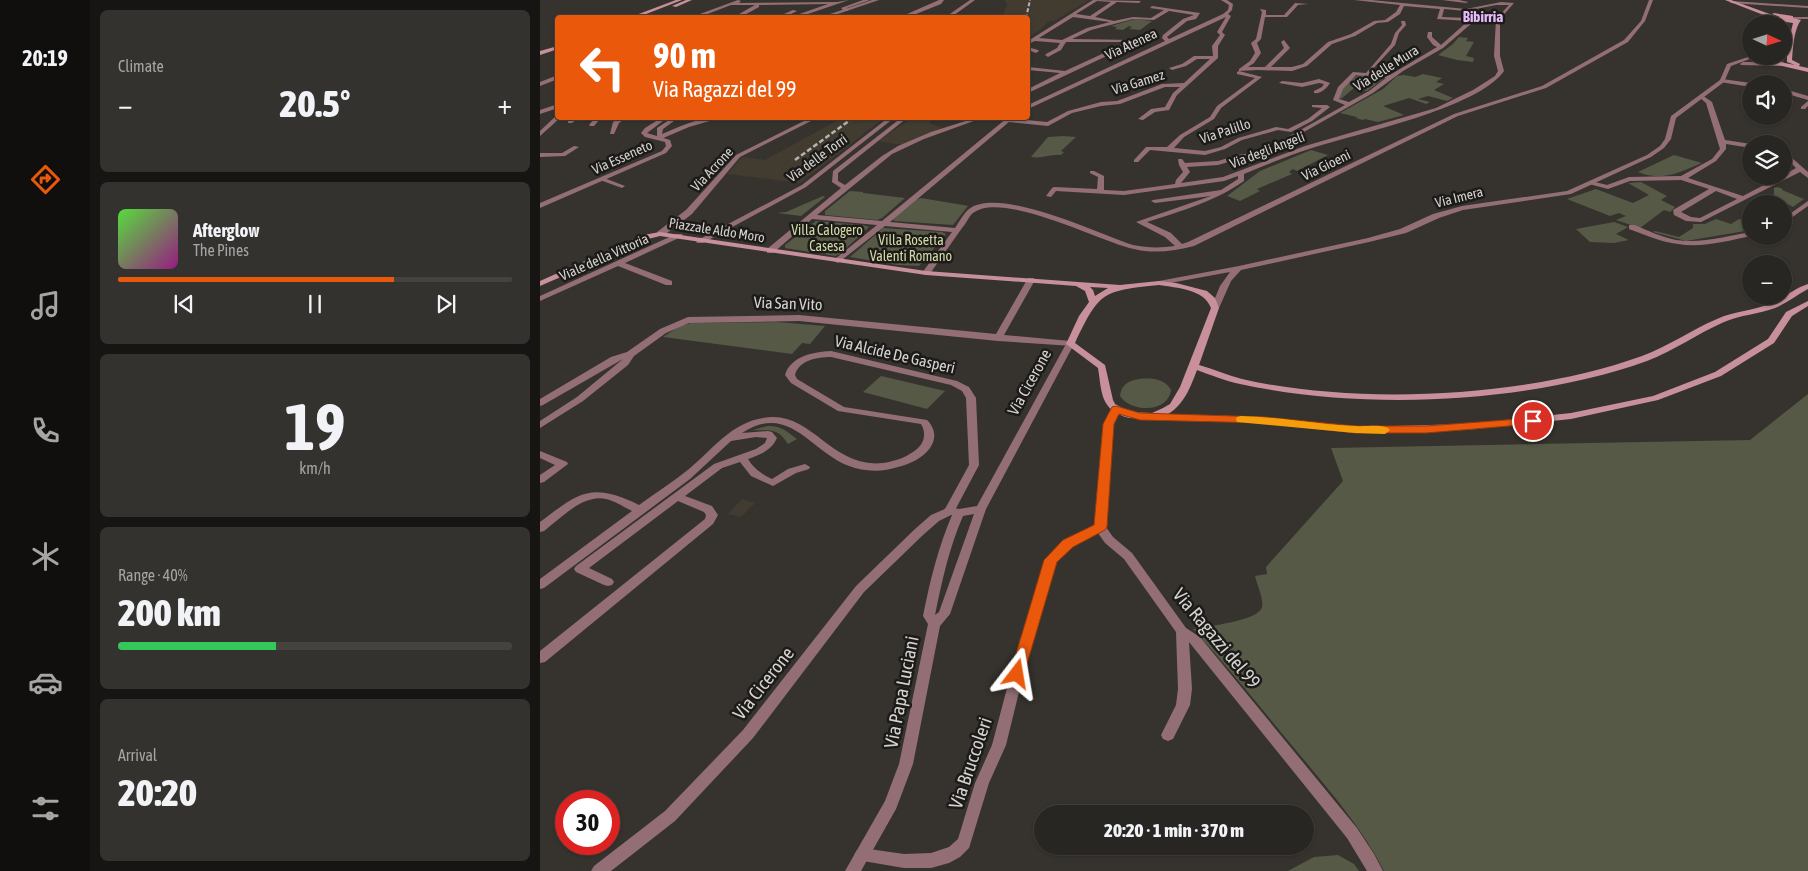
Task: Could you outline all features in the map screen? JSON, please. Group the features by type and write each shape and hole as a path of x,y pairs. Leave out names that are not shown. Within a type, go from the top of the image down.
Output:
{"main road":[{"path":"638,15 680,0"},
{"path":"648,15 690,0"},
{"path":"1729,1 1767,15"},
{"path":"1741,6 1794,20 1792,37"},
{"path":"540,49 555,46"},
{"path":"540,53 555,46"},
{"path":"1792,65 1808,71"},
{"path":"540,284 646,237 660,234"},
{"name":"Piazzale Aldo Moro","path":"660,234 926,273 1120,287"},
{"path":"1140,416 1164,412 1177,401 1194,366 1215,308 1212,300 1204,294 1182,286 1160,283"},
{"name":"Via Imera","path":"1120,287 1160,283"},
{"path":"1078,284 1089,290 1093,301 1103,292 1120,287"},
{"path":"1194,366 1206,371 1265,386 1315,394 1424,395 1510,388 1580,377 1657,354 1718,321 1773,306 1808,286"},
{"name":"Via Cicerone","path":"1070,344 1093,301"},
{"path":"1070,344 1102,367 1108,400 1116,409 1129,415 1265,420 1355,430 1426,430 1533,421 1612,408 1655,398 1718,374 1771,341 1789,314 1808,303"}],"street":[{"path":"700,15 742,0"},
{"path":"739,15 775,0"},
{"path":"783,15 811,2 823,0"},
{"path":"800,15 847,0"},
{"path":"846,10 843,8 868,0"},
{"path":"830,15 877,0"},
{"path":"908,15 939,3 942,0"},
{"path":"952,15 973,0"},
{"path":"1030,42 1096,0 1139,2"},
{"path":"1141,119 1153,110 1167,109 1176,94 1214,58 1215,46 1223,35 1219,32 1229,16 1225,15 1230,10 1231,4 1223,0"},
{"path":"1356,0 1458,9"},
{"path":"1383,0 1402,5"},
{"path":"1422,0 1468,12"},
{"path":"1428,2 1437,0"},
{"path":"1444,0 1466,2"},
{"name":"Via Gioeni","path":"957,230 971,211 980,206 1010,208 1040,213 1133,248 1152,250 1181,247 1200,240 1456,115 1544,87 1626,41 1642,21 1651,0"},
{"path":"1094,19 1116,1"},
{"path":"1442,24 1468,12 1502,1"},
{"name":"Via degli Angeli","path":"1049,196 1054,189 1132,192 1224,179 1307,148 1438,109 1475,91 1500,74 1497,56 1498,19 1512,5 1502,1"},
{"path":"1729,1 1808,7"},
{"path":"732,4 839,3"},
{"path":"1240,72 1252,62 1258,53 1254,43 1258,39 1262,13 1285,16 1292,6 1306,4"},
{"path":"1240,72 1267,68 1292,69 1305,65 1330,43 1353,35 1375,23 1386,21 1398,13 1402,5"},
{"path":"1152,7 1198,14 1194,18 1185,20 1165,36 1164,38 1169,41"},
{"path":"1048,55 1059,49 1064,41 1089,29 1133,18 1152,19 1169,9"},
{"path":"1442,9 1440,18 1453,19"},
{"name":"Via delle Mura","path":"1182,165 1218,163 1242,156 1254,156 1302,131 1371,92 1391,77 1441,47 1460,32 1468,12"},
{"path":"1373,74 1368,72 1393,44 1397,33 1404,25 1398,13"},
{"path":"1071,15 1122,22"},
{"name":"Via Atenea","path":"1030,106 1225,15"},
{"path":"1794,20 1808,19"},
{"path":"1030,37 1047,27 1054,26"},
{"path":"1446,31 1460,32"},
{"path":"1430,33 1429,36 1435,44 1441,47"},
{"path":"1030,92 1064,72 1143,38 1140,37 1122,42 1034,39"},
{"path":"1267,68 1285,45"},
{"path":"1030,50 1036,51"},
{"path":"1172,68 1184,65 1196,57 1214,58"},
{"path":"1730,65 1742,61"},
{"path":"1730,65 1742,65"},
{"name":"Via Imera","path":"1160,283 1240,268 1390,235 1436,216 1462,208 1562,195 1649,156 1662,147 1668,139 1674,117 1722,80 1730,65"},
{"path":"1030,68 1064,72"},
{"path":"1169,149 1182,136 1214,116 1219,107 1259,77 1240,72"},
{"path":"1336,100 1337,91 1356,73 1391,77"},
{"path":"540,84 555,78"},
{"path":"1722,80 1742,83"},
{"path":"1282,83 1302,85 1327,83 1324,88 1317,91 1348,104"},
{"path":"1030,92 1056,84"},
{"name":"Via Gamez","path":"1016,120 1048,124 1070,112 1101,104 1118,104 1164,85 1186,85"},
{"path":"1792,93 1808,98"},
{"path":"1682,178 1714,160 1723,150 1709,102 1702,97"},
{"path":"1803,108 1808,103"},
{"path":"1291,130 1319,114 1327,107 1314,106"},
{"path":"540,112 555,108"},
{"path":"1438,109 1456,115"},
{"path":"540,134 555,119"},
{"path":"592,125 596,120"},
{"path":"612,133 616,122 620,120"},
{"path":"661,120 645,131 645,135 659,138 660,128 672,120"},
{"path":"677,130 672,128 672,124 678,120"},
{"name":"Via Esseneto","path":"659,138 677,130 710,120"},
{"name":"Via Acrone","path":"660,234 689,212 733,160 810,120"},
{"name":"Via delle Torri","path":"700,240 804,186 888,120"},
{"path":"845,188 835,182 835,172 901,120"},
{"name":"Piazzale Aldo Moro","path":"770,251 845,188 856,182 881,159 892,152 974,120"},
{"path":"838,261 1007,120"},
{"name":"Via Palillo","path":"1136,161 1148,148 1205,153 1223,148 1240,139 1278,128 1291,130"},
{"path":"1291,130 1302,131"},
{"name":"Via Esseneto","path":"540,206 664,152 669,146 668,141 659,138"},
{"path":"1722,142 1742,145"},
{"path":"540,155 563,155 576,147"},
{"path":"1178,186 1178,181 1187,172 1179,158 1179,151"},
{"path":"1792,161 1808,176"},
{"path":"1748,195 1800,169"},
{"path":"1092,172 1101,176 1100,192"},
{"path":"1181,247 1168,235 1140,222 1198,205 1226,192 1242,180 1241,174"},
{"path":"1591,183 1608,187 1629,179 1682,178 1742,198"},
{"path":"602,179 622,186"},
{"path":"1715,189 1677,210 1679,214 1686,218 1702,220 1742,198"},
{"path":"1155,201 1226,192"},
{"path":"1792,214 1808,203"},
{"path":"810,217 957,230"},
{"path":"1632,227 1663,239 1684,243 1698,243 1742,236"},
{"path":"926,273 957,230"},
{"name":"Viale della Vittoria","path":"540,300 679,236"},
{"path":"618,264 669,283"},
{"path":"1215,308 1225,283 1232,273 1240,268"},
{"path":"998,338 1031,280"},
{"name":"Via San Vito","path":"540,425 595,387 625,363 630,354 673,325 700,318 799,318 1070,344"},
{"name":"Via Cicerone","path":"934,624 944,614 980,509 1070,344"},
{"path":"540,403 614,359 630,354"},
{"name":"Via Alcide De Gasperi","path":"640,510 692,472 737,431 752,422 773,419 787,420 797,425 844,462 866,467 888,467 908,460 922,451 930,436 926,424 841,409 794,382 790,376 792,368 805,358 831,354 954,383 966,389 971,398 974,466 954,512"},
{"path":"1100,527 1108,424 1116,409"},
{"path":"608,582 580,569 718,466 769,445 772,438 771,436 756,434 729,438"},
{"path":"540,454 563,464 540,480"},
{"path":"742,457 750,471 759,478 773,483 792,471 805,467"},
{"path":"540,528 578,501 591,496 607,496 640,510"},
{"path":"540,658 710,522 712,515 708,509 676,496"},
{"path":"954,512 980,509"},
{"path":"540,585 640,510"},
{"name":"Via Cicerone","path":"599,871 670,816 748,734 860,589 918,532 936,518 954,512"},
{"name":"Via Papa Luciani","path":"853,871 891,804 906,764 934,624 929,616 938,565 954,512"},
{"name":"Via Ragazzi del 99","path":"1100,527 1109,540 1128,556 1182,630 1196,640 1352,833 1375,871"},
{"name":"Via Bruccoleri","path":"862,855 926,866 937,865 947,861 960,850 964,843 982,783 999,745 1026,639 1051,560 1068,543 1100,527"},
{"path":"1168,735 1183,705 1185,689 1182,630"}],"shaded area":[{"path":"1005,0 1089,0 1054,21 1049,21 1030,36 1030,15 1003,15 1007,5"},
{"path":"838,120 881,120 800,183 727,174 742,157 765,160"},
{"path":"909,120 933,120 929,123 943,128 905,144 878,141"},
{"path":"742,499 755,503 741,517 728,514"}],"green space":[{"path":"1135,19 1152,21 1140,30 1129,29 1132,27 1129,26 1123,30 1115,29 1117,27 1111,26"},
{"path":"1459,37 1468,38 1466,41 1474,42 1466,56 1474,58 1473,62 1438,55"},
{"path":"1359,74 1385,78 1367,91 1354,88 1341,99 1339,98 1346,84"},
{"path":"1423,74 1442,78 1436,82 1444,84 1434,90 1453,98 1447,101 1428,96 1418,99 1430,102 1426,104 1409,98 1383,106 1404,115 1378,122 1363,120 1340,113 1383,89 1397,76 1415,77"},
{"path":"1048,137 1076,137 1061,151 1064,152 1061,155 1031,157"},
{"path":"1311,150 1328,155 1297,171 1293,169 1289,172 1292,174 1257,189 1260,191 1240,201 1227,196 1260,171"},
{"path":"1674,155 1702,163 1664,176 1647,175 1638,172"},
{"path":"1641,182 1667,196 1661,200 1675,207 1670,212 1664,210 1640,228 1616,220 1626,216 1619,213 1610,216 1567,199 1596,189 1633,203 1649,195 1628,183"},
{"path":"1774,188 1783,189 1804,199 1793,207 1792,195 1774,195"},
{"path":"850,191 905,198 882,218 877,220 825,215 825,211"},
{"path":"823,196 825,197 801,216 777,213 786,212"},
{"path":"921,198 968,206 953,225 894,221 893,219 915,200"},
{"path":"1716,219 1731,224 1739,219 1742,220 1742,232 1686,241 1653,232 1679,237 1693,228 1693,224 1705,224"},
{"name":"Villa Calogero Casesa","path":"816,221 869,227 840,254 835,256 785,248 785,245"},
{"path":"1614,222 1628,227 1616,234 1629,240 1614,243 1590,242 1576,229"},
{"name":"Villa Rosetta Valenti Romano","path":"883,228 942,232 946,234 919,266 897,265 850,257"},
{"path":"777,322 825,326 810,344 802,343 792,354 663,337 680,326 691,323"},
{"path":"881,376 945,391 927,409 863,392"},
{"path":"1139,379 1153,379 1165,383 1171,390 1168,398 1163,403 1148,408 1140,408 1125,402 1120,396 1122,389 1129,382"},
{"path":"1808,394 1808,871 1384,871 1356,825 1334,796 1234,675 1193,629 1243,619 1259,612 1262,607 1262,600 1255,576 1267,574 1266,567 1343,481 1331,448 1750,440"},
{"path":"767,426 787,431 797,439 788,444 777,432 753,430"},
{"path":"1338,855 1354,864 1359,871 1288,871 1314,857"}],"railway":[{"path":"1027,15 1030,0"},
{"path":"795,160 850,120"}],"slow traffic":[{"path":"1241,419 1355,430 1385,430"}],"district":[{"name":"Bibirria","path":"1483,16"}],"route":[{"path":"1017,674 1051,560 1068,543 1100,527 1108,424 1116,409 1129,415 1140,416 1265,420 1355,430 1426,430 1533,421"}]}
